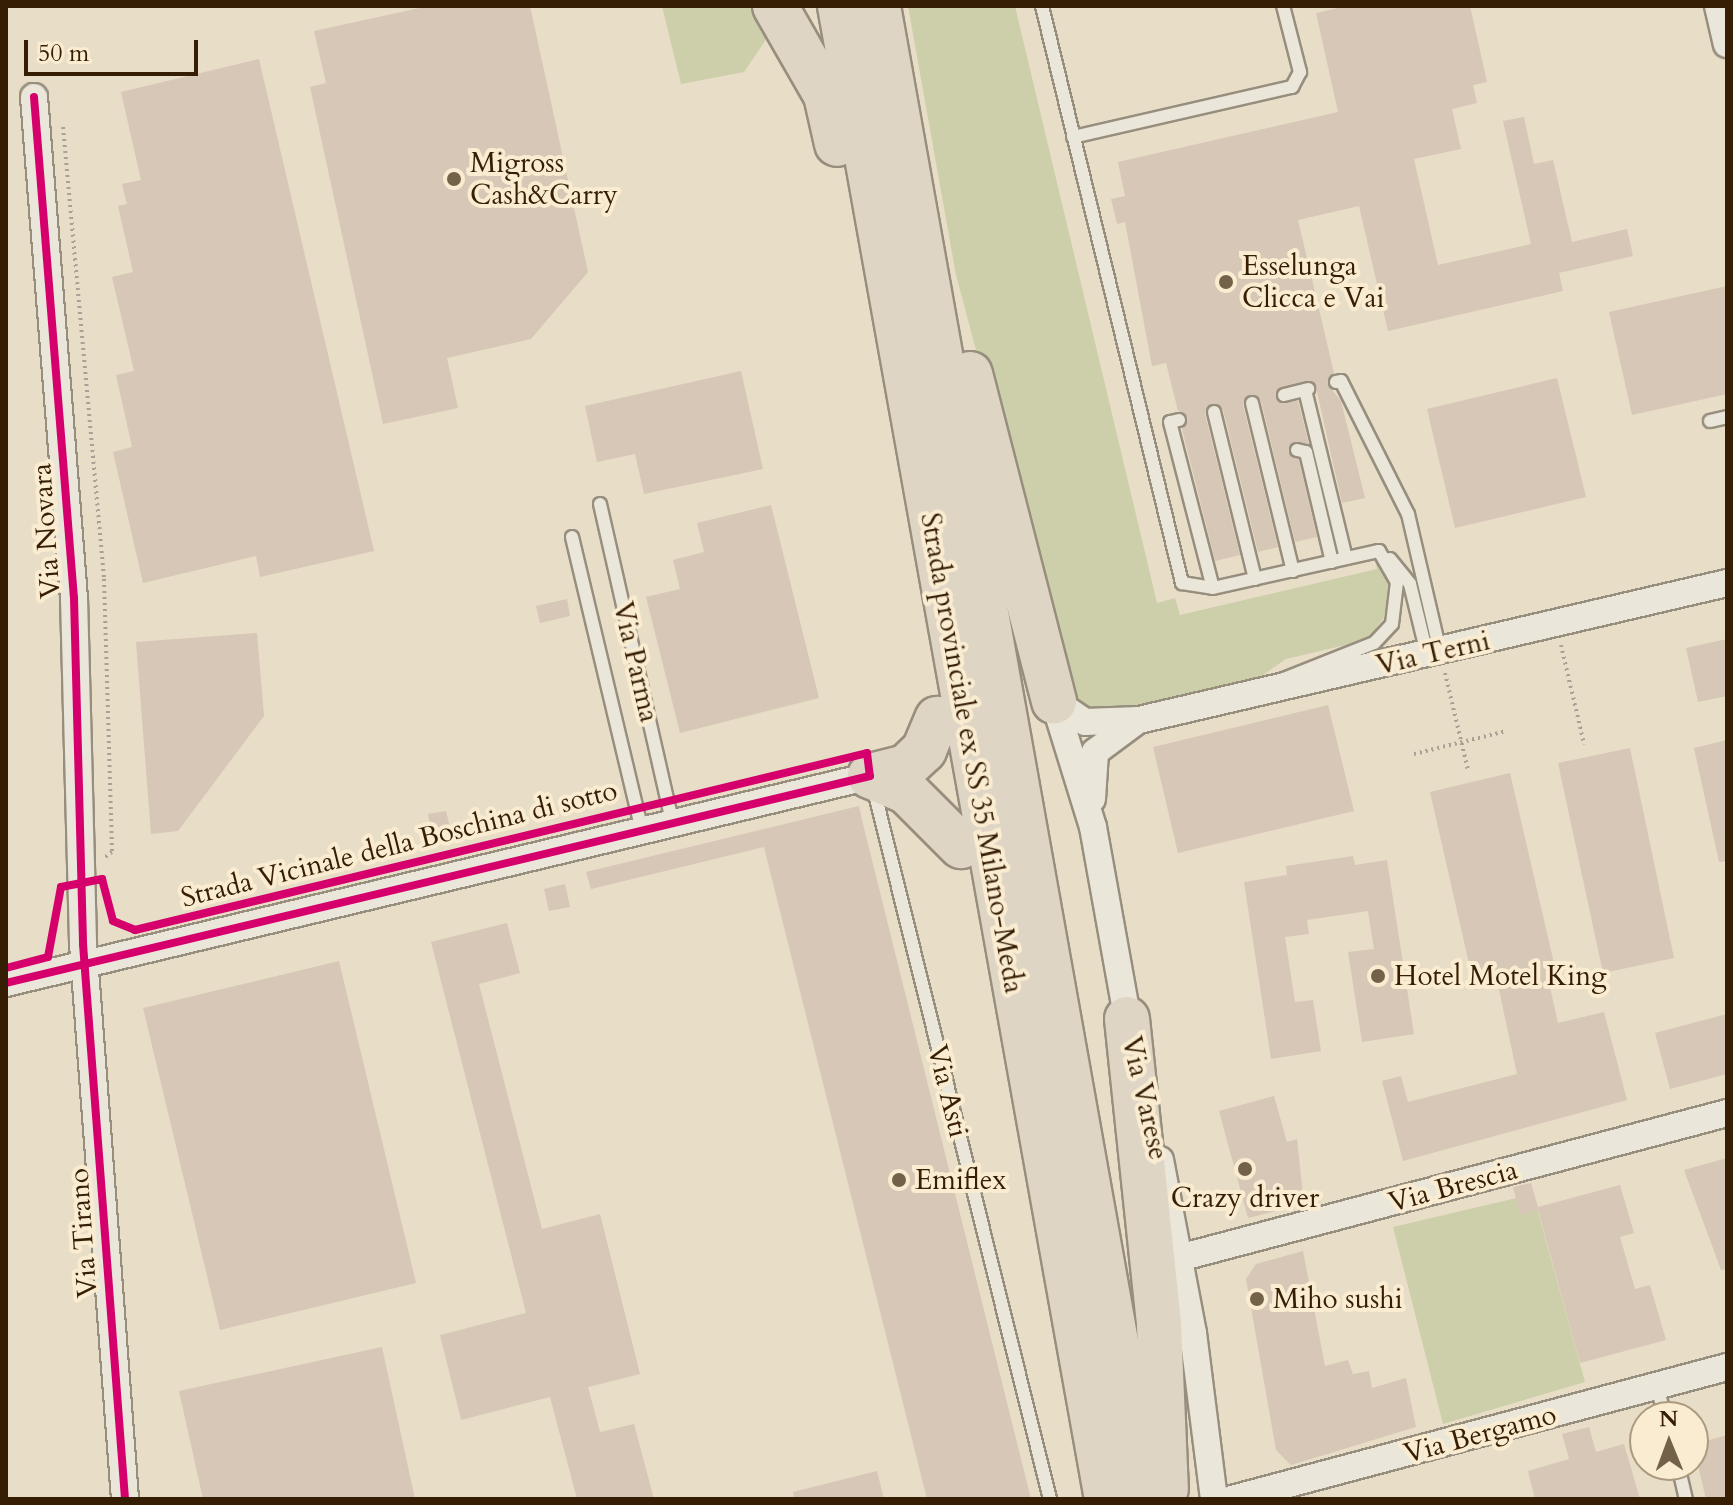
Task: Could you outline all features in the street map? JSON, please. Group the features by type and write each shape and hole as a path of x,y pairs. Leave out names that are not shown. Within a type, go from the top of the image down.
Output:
{"highway":[{"path":"775,6 826,95 937,719 1013,1106 1040,1122"},
{"name":"Strada provinciale ex SS 35 Milano-Meda","path":"840,6 1107,1499"},
{"name":"Strada provinciale ex SS 35 Milano-Meda","path":"878,6 1144,1499"},
{"path":"898,6 946,274 1054,701"},
{"path":"870,776 906,767 924,750 937,719"},
{"path":"870,776 906,791 961,846"},
{"path":"1127,1019 1159,1325 1168,1499"}],"street":[{"path":"1718,6 1727,44"},
{"name":"Via Novara","path":"34,97 74,598 84,963"},
{"name":"Via Terni","path":"1139,720 1727,583"},
{"path":"1054,701 1085,722 1139,720"},
{"name":"Via Varese","path":"1054,701 1093,827 1127,1019 1179,1258 1214,1499"},
{"path":"1093,827 1095,752 1139,720"},
{"path":"6,983 641,826 870,776"},
{"name":"Via Tirano","path":"84,963 125,1499"},
{"name":"Via Brescia","path":"1179,1258 1727,1113"},
{"name":"Via Bergamo","path":"1232,1499 1727,1367"}],"lane":[{"path":"1042,6 1176,573 1182,583 1213,588 1379,551 1405,572 1433,653"},
{"path":"1073,137 1292,87 1300,72 1283,6"},
{"path":"1336,382 1341,381 1408,514 1433,653"},
{"path":"1284,395 1306,389 1346,558"},
{"path":"1251,403 1265,445 1293,571"},
{"path":"1212,412 1255,579"},
{"path":"1710,421 1727,417"},
{"path":"1175,421 1213,588"},
{"path":"1297,450 1306,452 1332,562"},
{"name":"Via Parma","path":"600,504 672,820"},
{"name":"Via Parma","path":"572,537 641,826"},
{"path":"1267,691 1294,669 1351,656 1392,624 1399,600 1388,557"},
{"name":"Via Asti","path":"870,776 1050,1499"},
{"path":"1656,1386 1661,1401"}],"path":[{"path":"1556,623 1584,744"},
{"path":"1433,653 1468,770"},
{"path":"1414,754 1506,731"}],"green space":[{"path":"662,6 751,6 769,35 744,72 681,84"},
{"path":"908,6 1015,6 1157,603 1175,598 1180,615 1377,569 1372,548 1391,583 1392,607 1367,640 1286,659 1250,684 1099,712 1070,703 956,275"},
{"path":"1533,1194 1585,1382 1443,1424 1393,1227"}],"building":[{"path":"429,6 530,6 588,272 531,339 447,358 458,408 383,424 310,87 326,83 314,31"},
{"path":"1347,6 1470,6 1487,82 1473,85 1477,103 1452,109 1461,149 1414,159 1438,265 1531,244 1503,121 1524,117 1534,164 1553,160 1572,242 1627,229 1633,256 1559,273 1563,291 1388,331 1359,206 1298,220 1334,373 1327,384 1341,401 1365,498 1342,503 1315,383 1278,388 1278,402 1298,401 1309,444 1294,442 1288,452 1299,460 1317,537 1295,542 1261,401 1249,395 1243,405 1278,547 1258,552 1223,410 1211,404 1205,414 1240,555 1215,561 1182,429 1188,417 1178,411 1166,363 1152,366 1125,222 1117,224 1111,199 1125,196 1118,162 1338,112 1316,13"},
{"path":"259,59 374,551 260,577 256,556 143,583 113,452 132,447 116,375 134,371 112,277 133,272 118,206 127,204 122,184 141,180 121,92"},
{"path":"1727,286 1727,394 1632,415 1609,312"},
{"path":"741,371 763,469 644,494 635,454 597,462 585,406"},
{"path":"1557,378 1586,497 1455,528 1427,409"},
{"path":"771,505 819,698 680,733 646,597 680,589 673,560 704,552 697,523"},
{"path":"567,599 570,616 540,623 536,606"},
{"path":"257,633 264,716 178,831 151,834 136,642"},
{"path":"1727,639 1727,696 1698,702 1686,648"},
{"path":"1328,705 1354,811 1178,853 1153,747"},
{"path":"1727,740 1727,861 1719,862 1694,748"},
{"path":"1630,748 1674,958 1603,973 1558,763"},
{"path":"1510,773 1556,972 1547,974 1558,1023 1604,1012 1627,1100 1403,1161 1382,1081 1401,1076 1408,1102 1517,1074 1498,985 1475,990 1430,792"},
{"name":"Emiflex","path":"859,806 1031,1499 927,1499 764,847 591,889 586,872"},
{"path":"446,811 451,832 432,836 428,814"},
{"name":"Hotel Motel King","path":"1353,856 1355,865 1387,860 1414,1034 1362,1042 1348,952 1374,949 1368,911 1307,920 1309,934 1285,937 1295,1002 1313,1000 1321,1051 1271,1059 1244,882 1287,875 1286,866"},
{"path":"565,884 570,907 549,911 544,889"},
{"path":"507,923 520,973 479,984 542,1229 600,1214 640,1374 588,1387 600,1432 634,1424 654,1499 577,1499 550,1397 461,1420 440,1335 526,1313 431,942"},
{"path":"339,961 416,1283 220,1330 143,1008"},
{"path":"1727,1014 1727,1074 1670,1089 1655,1033"},
{"path":"1274,1096 1287,1142 1297,1139 1304,1204 1248,1218 1219,1111"},
{"path":"1727,1158 1727,1269 1721,1270 1684,1170"},
{"path":"1531,1183 1538,1207 1620,1185 1634,1233 1620,1237 1635,1289 1650,1285 1666,1340 1580,1363 1538,1210 1520,1215 1513,1187"},
{"path":"1303,1251 1325,1366 1348,1360 1353,1374 1369,1371 1372,1388 1406,1378 1416,1427 1291,1465 1276,1450 1246,1279 1256,1264"},
{"path":"382,1347 415,1499 203,1499 179,1391"},
{"path":"1589,1427 1596,1452 1624,1444 1629,1461 1629,1481 1635,1481 1640,1499 1535,1499 1528,1471 1569,1459 1562,1434"},
{"path":"1727,1435 1727,1499 1706,1499 1702,1481 1709,1481 1709,1440"},
{"path":"877,1471 884,1499 794,1499 793,1492"}],"cycle path":[{"path":"34,97 74,598 83,944 125,1499"},
{"name":"Strada Vicinale della Boschina di sotto","path":"6,968 48,957 61,887 102,879 113,921 135,930 867,753 870,776 6,983"}],"place":[{"name":"Migross Cash&Carry","path":"454,179"},
{"name":"Esselunga Clicca e Vai","path":"1226,282"},
{"name":"Hotel Motel King","path":"1378,976"},
{"name":"Crazy driver","path":"1245,1169"},
{"name":"Emiflex","path":"899,1180"},
{"name":"Miho sushi","path":"1257,1299"}]}
